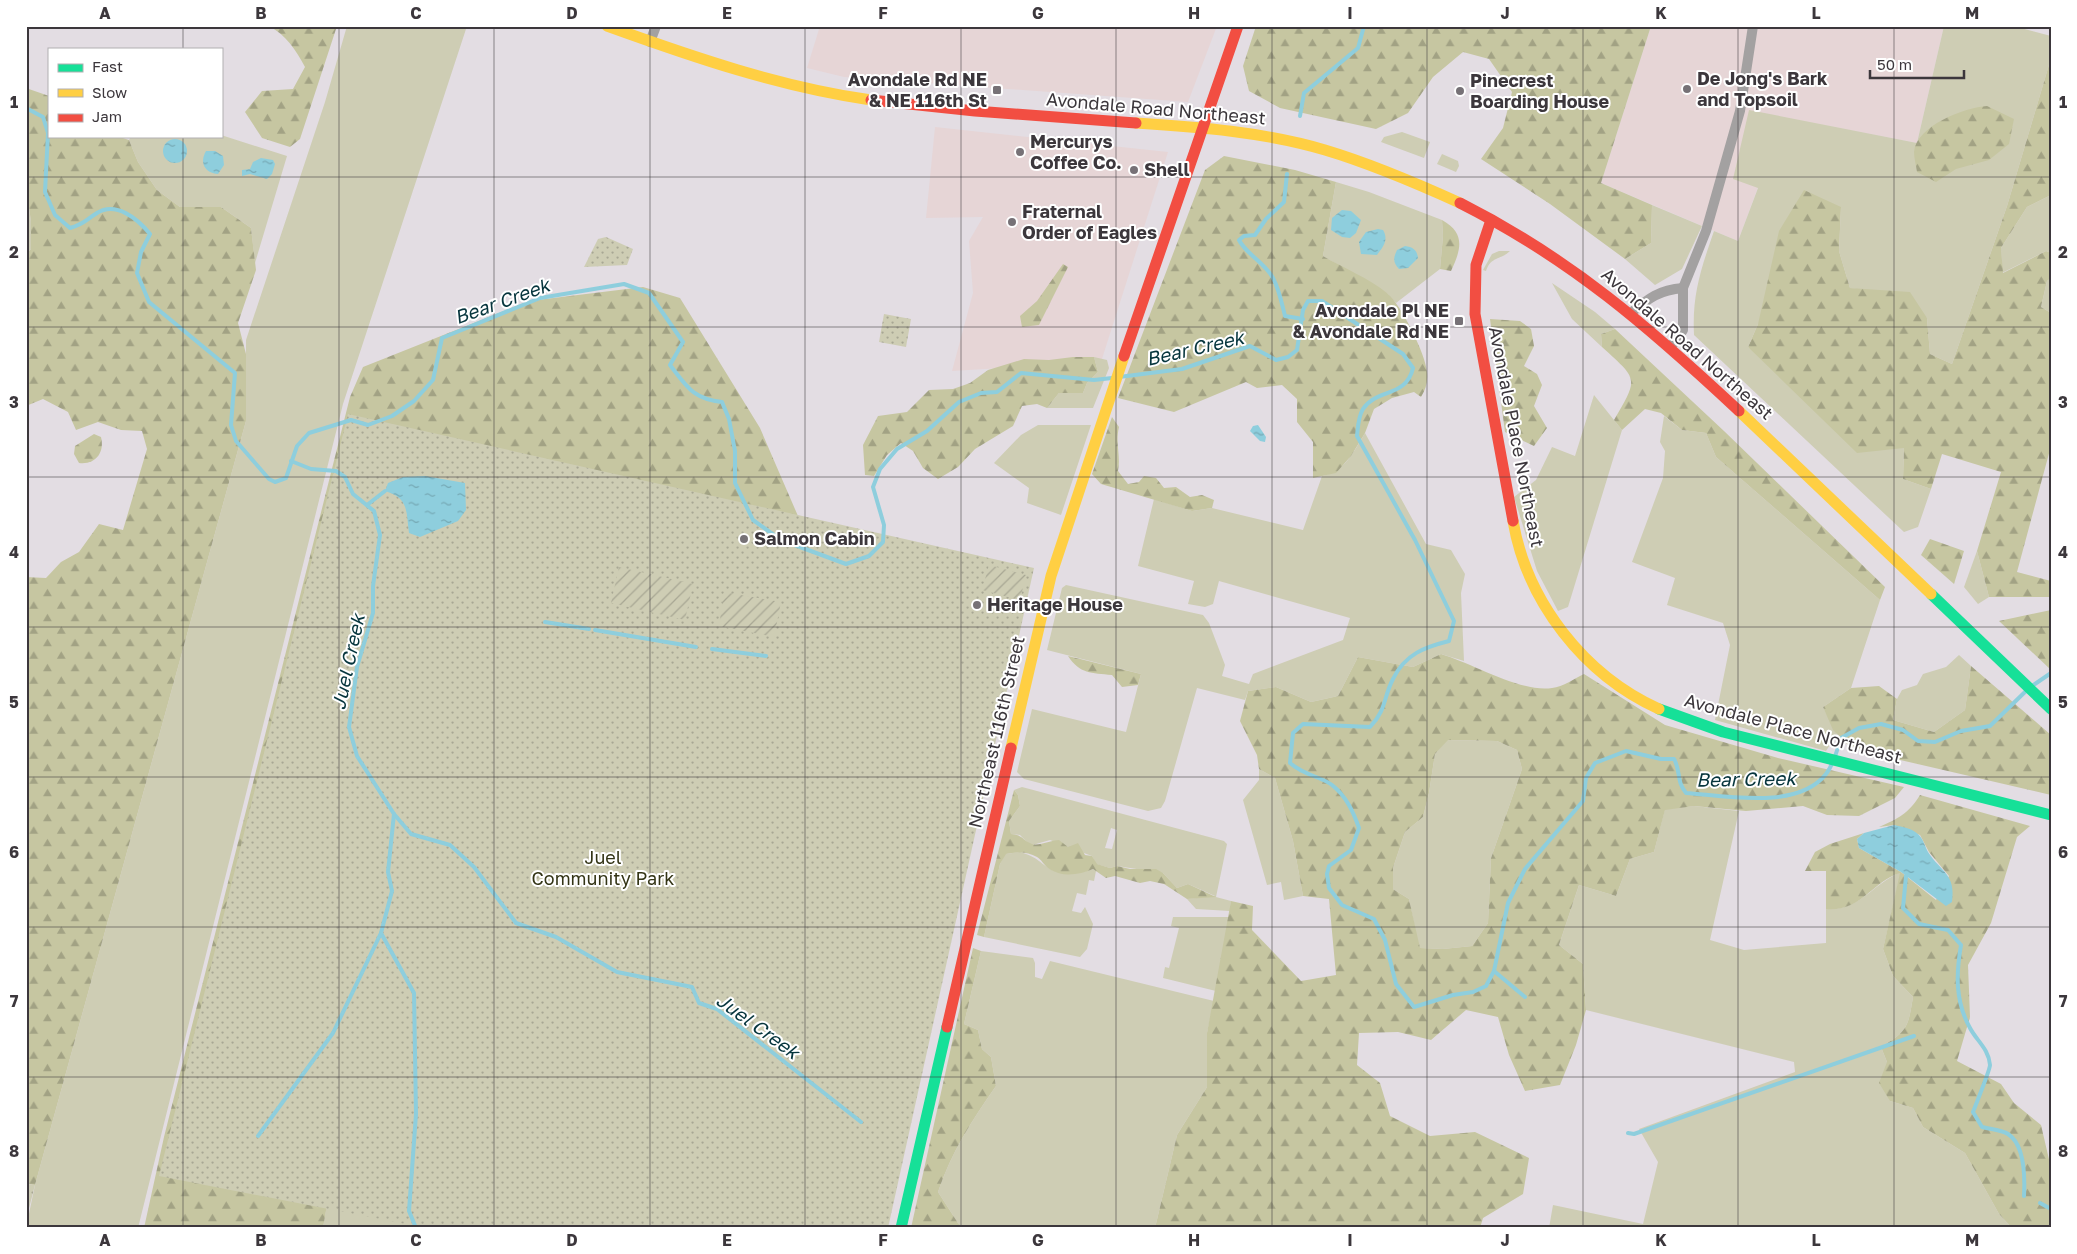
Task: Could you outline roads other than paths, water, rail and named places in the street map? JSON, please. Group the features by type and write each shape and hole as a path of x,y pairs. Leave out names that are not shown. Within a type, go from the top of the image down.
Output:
{"street":[{"name":"Avondale Road Northeast","path":"607,26 721,67 775,83 886,103 1204,128 1277,139 1362,160 1491,220 1572,268 1631,313 1908,568 2051,709"},
{"path":"650,42 656,26"},
{"name":"Northeast 116th Street","path":"901,1228 1051,576 1238,26"},
{"path":"1670,348 1683,330 1683,288 1706,231 1740,111 1753,26"},
{"name":"Avondale Place Northeast","path":"1491,220 1475,257 1473,287 1475,314 1518,550 1545,605 1576,650 1599,672 1635,698 1678,717 1707,727 2051,815"},
{"path":"1631,313 1650,297 1666,289 1683,288"}],"water":[{"path":"175,139 184,142 187,151 184,160 175,163 166,160 163,151 166,142"},
{"path":"206,151 215,151 223,156 224,165 218,174 210,172 204,167 203,160"},
{"path":"261,158 273,160 275,164 272,174 267,179 250,174 242,176 242,170 250,169 253,162"},
{"path":"1342,210 1351,211 1361,220 1356,233 1350,238 1342,237 1331,230 1332,218"},
{"path":"1378,229 1383,230 1385,234 1385,243 1377,255 1361,254 1359,242 1366,232"},
{"path":"1405,246 1414,249 1418,258 1408,268 1399,269 1394,260 1395,256 1397,250"},
{"path":"1258,425 1266,437 1265,442 1260,441 1250,431 1253,426"},
{"path":"425,476 465,483 466,510 458,521 420,537 409,533 405,506 402,502 398,497 385,491 388,483 403,477"},
{"path":"1894,825 1910,829 1920,837 1933,859 1950,879 1953,893 1952,902 1946,906 1901,872 1859,848 1857,839 1864,833"}],"waterway":[{"path":"1300,116 1304,93 1358,48 1364,26"},
{"name":"Bear Creek","path":"26,108 43,117 48,133 45,192 55,215 70,228 104,210 119,210 133,218 150,234 141,252 137,273 149,302 235,373 231,425 236,441 269,479 275,482 286,478 297,446 309,433 351,420 368,425 392,416 414,401 433,380 442,338 540,298 624,284 649,293 683,342 670,365 681,380 697,395 722,402 729,419 735,451 735,483 753,520 781,540 846,564 869,556 883,542 884,525 873,487 880,469 897,449 927,431 959,402 981,393 997,392 1021,373 1094,380 1112,378"},
{"path":"1287,174 1284,202 1266,219 1255,235 1244,236 1239,240 1246,250 1270,273 1279,292 1285,316 1303,319"},
{"name":"Bear Creek","path":"1119,377 1182,369 1250,346 1276,360 1288,357 1297,350 1303,310 1308,301 1322,301 1403,354 1413,368 1409,378 1398,389 1376,398 1363,409 1359,419 1357,436 1415,540 1454,621 1449,641 1424,649 1403,663 1393,679 1379,715 1370,727 1303,724 1293,733 1290,763 1301,771 1332,785 1352,810 1359,828 1351,850 1329,866 1327,874 1329,888 1342,905 1374,919 1385,940 1396,984 1414,1007 1453,995 1473,992 1486,986 1494,971 1508,903 1525,869 1583,801 1586,778 1595,763 1626,751 1661,759 1674,759 1681,784 1686,793 1741,798 1780,797 1798,793 1814,785 1829,770 1841,738 1859,728 1881,724 1903,730 1918,741 1935,742 1961,731 1990,726 2027,690"},
{"name":"Juel Creek","path":"291,461 311,469 336,471 345,477 353,494 374,511 380,535 373,586 373,613 357,667 349,727 357,756 394,814 411,834 450,845 474,867 516,923 556,937 617,972 692,987 699,1003 717,1009 861,1122"},
{"path":"367,505 385,491"},
{"path":"545,622 589,629"},
{"path":"595,630 696,647"},
{"path":"712,649 766,656"},
{"name":"Bear Creek","path":"2032,686 2051,673"},
{"path":"258,1136 333,1033 381,933 392,891 388,872 394,814"},
{"path":"1906,876 1903,908 1919,924 1948,930 1961,945 1958,966 1959,998 1965,1018 1985,1049 1990,1065 1973,1112 1982,1127 2008,1134 2014,1139 2023,1162 2024,1196"},
{"path":"381,933 414,993 416,1114 409,1211 416,1228"},
{"path":"1494,971 1525,997"},
{"path":"1628,1133 1634,1134 1914,1036"},
{"path":"2040,1203 2051,1209"}],"place":[{"name":"De Jong's Bark and Topsoil","path":"1687,89"},
{"name":"Avondale Rd NE & NE 116th St","path":"997,90"},
{"name":"Pinecrest Boarding House","path":"1460,91"},
{"name":"Mercurys Coffee Co.","path":"1020,152"},
{"name":"Shell","path":"1134,170"},
{"name":"Fraternal Order of Eagles","path":"1012,222"},
{"name":"Avondale Pl NE & Avondale Rd NE","path":"1459,321"},
{"name":"Salmon Cabin","path":"744,539"},
{"name":"Heritage House","path":"977,605"}],"park label":[{"name":"Juel Community Park","path":"603,868"}]}
